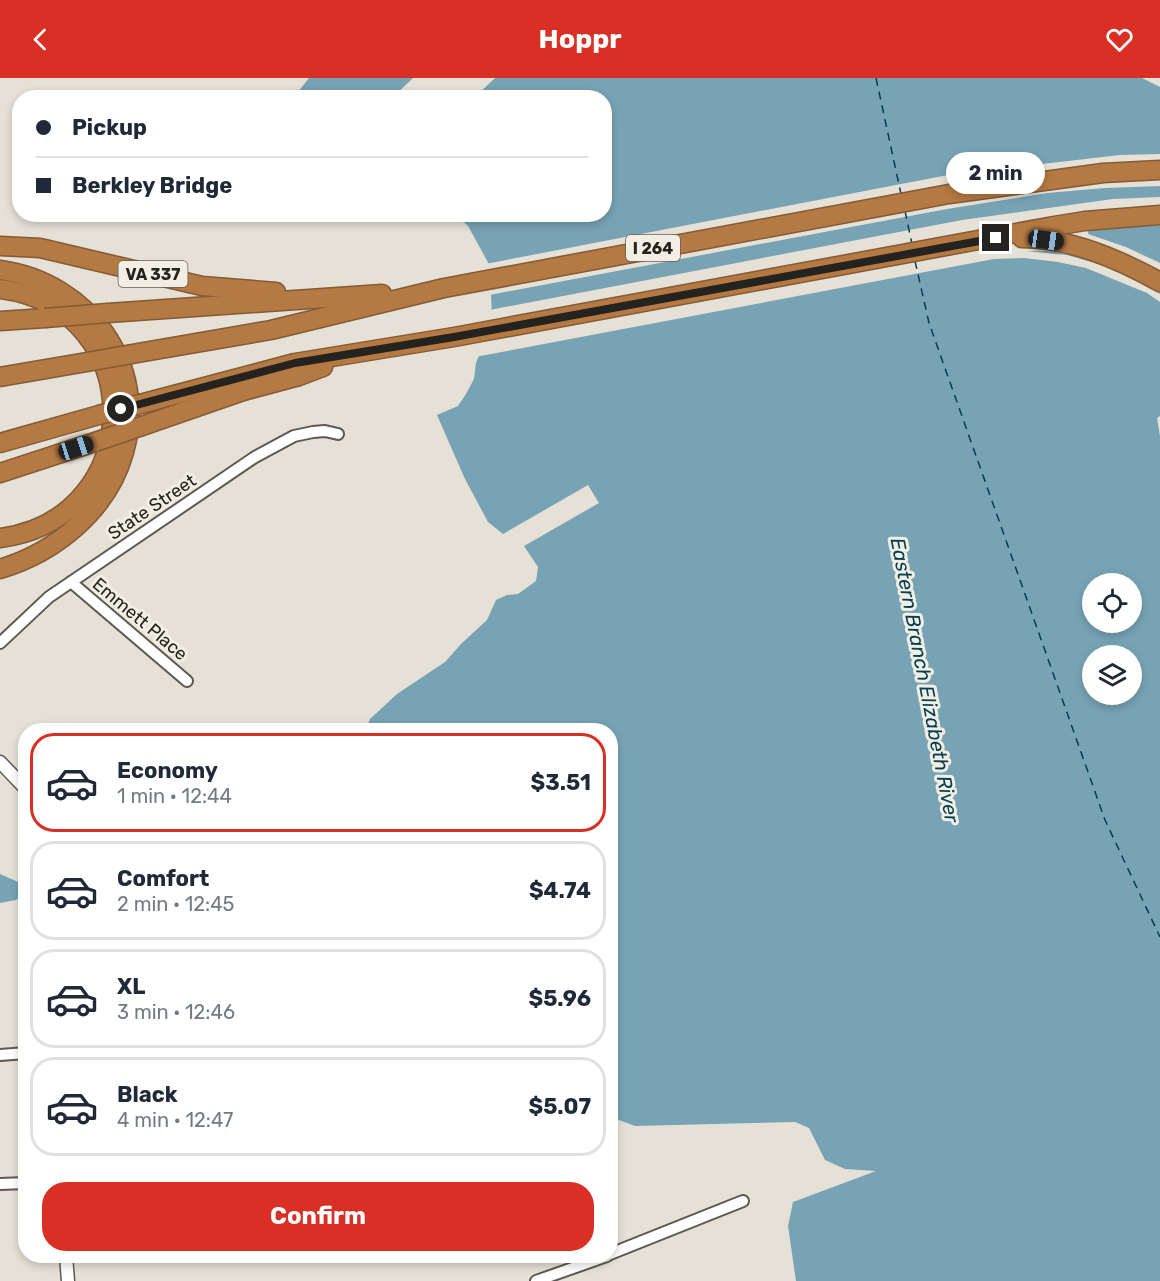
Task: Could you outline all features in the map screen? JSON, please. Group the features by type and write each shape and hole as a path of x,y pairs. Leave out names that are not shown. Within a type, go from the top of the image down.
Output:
{"highway":[{"name":"I 264","path":"0,377 271,330 444,288 949,194 1103,173 1160,170"},
{"path":"0,443 295,363 454,337 1085,221 1160,214"},
{"path":"996,238 1030,238 1061,242 1094,251 1160,282"},
{"name":"VA 337","path":"0,246 40,248 202,286 272,291 307,300 444,288"},
{"path":"0,270 22,275 52,287 82,306 95,319 110,341 121,365 130,407 124,452 115,475 99,501 81,522 57,542 23,561 0,569"},
{"path":"0,289 33,296 72,319 86,333 100,354 110,385 113,422 111,440 97,475 80,498 48,522 24,533 0,538"},
{"path":"0,321 307,300"},
{"path":"0,473 243,391 299,376 356,354"}],"street":[{"name":"State Street","path":"0,643 49,597 255,457 294,436 325,431 338,434"},
{"name":"Emmett Place","path":"71,582 187,681"},
{"path":"0,762 18,781"},
{"path":"0,1055 18,1054"},
{"path":"0,1184 18,1183"},
{"path":"618,1251 742,1201"},
{"path":"67,1263 68,1281"},
{"path":"536,1281 587,1263"}],"water":[{"path":"309,78 413,78 400,90 300,90"},
{"name":"Eastern Branch Elizabeth River","path":"495,78 1142,78 1160,87 1160,416 1157,418 1160,436 1160,1281 796,1281 788,1226 793,1202 876,1171 845,1169 825,1160 809,1128 795,1122 635,1126 618,1120 618,723 368,723 397,694 445,662 487,620 496,600 507,595 518,594 536,581 538,567 524,546 599,503 588,485 503,534 488,522 465,479 437,415 458,406 474,379 476,363 492,319 490,266 464,222 612,222 612,90 482,90"},
{"path":"0,874 18,882 18,899 0,903"}],"pier":[{"path":"1160,154 1160,186 1047,193 947,209 489,295 485,264 948,175 1120,155"},
{"path":"1160,197 1160,221 1089,228 1088,234 1126,247 1160,263 1160,288 1086,257 1048,251 1026,251 1067,255 1112,268 1160,294 1160,302 1147,293 1086,268 1024,258 994,259 475,357 489,319 489,310 962,220 1113,199"}],"ferry route":[{"path":"876,78 901,194"},
{"path":"905,211 912,244"},
{"path":"915,261 929,323 1105,820 1160,937"}],"route":[{"path":"121,409 295,363 454,337 996,238"}]}
